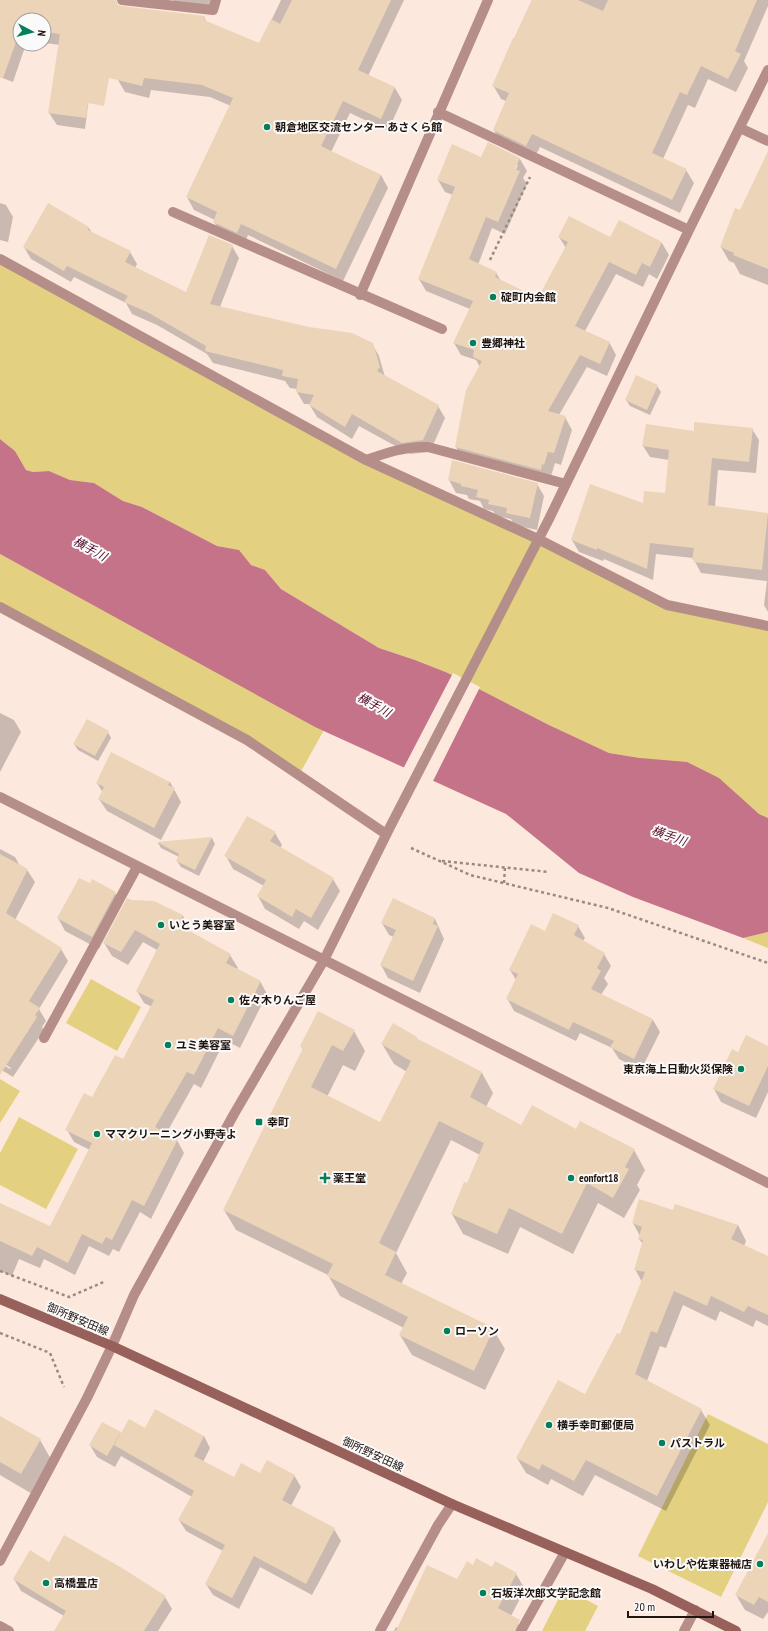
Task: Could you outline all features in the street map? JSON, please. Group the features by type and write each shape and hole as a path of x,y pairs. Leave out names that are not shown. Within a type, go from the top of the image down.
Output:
{"main road":[{"name":"御所野安田線","path":"0,1299 112,1346 452,1504 652,1589 736,1631"}],"street":[{"path":"122,0 213,10 216,0"},
{"path":"360,295 438,112 488,0"},
{"path":"0,1561 87,1398 134,1295 234,1114 324,960 388,830 566,484 768,70"},
{"path":"438,112 689,230"},
{"path":"740,128 768,141"},
{"path":"173,212 360,295 442,329"},
{"path":"0,259 366,460 538,539 667,605 768,626"},
{"path":"366,460 413,446 428,447 566,484"},
{"path":"0,607 247,740 388,830"},
{"path":"0,797 768,1183"},
{"path":"44,1038 137,867"},
{"path":"380,1631 438,1525 452,1504"},
{"path":"521,1631 565,1552"},
{"path":"684,1631 695,1610"},
{"path":"0,1626 9,1631"}],"path":[{"path":"490,260 539,159"},
{"path":"411,848 470,875 608,908 768,963"},
{"path":"439,861 549,872"},
{"path":"504,883 505,867"},
{"path":"0,1271 68,1297 106,1280"},
{"path":"0,1333 50,1353 64,1387"}],"shaded area":[{"path":"0,259 366,460 667,605 768,626 768,818 759,814 739,797 640,758 609,753 549,725 448,673 379,648 281,589 265,570 251,565 238,550 217,546 142,507 123,501 94,483 70,480 49,471 33,472 26,470 15,451 0,439"},
{"path":"0,554 324,730 299,775 247,740 0,607"},
{"path":"768,932 768,948 743,938"},
{"path":"91,979 141,1007 117,1051 66,1023"},
{"path":"0,1079 20,1091 0,1123"},
{"path":"19,1117 78,1149 46,1209 0,1185 0,1153"},
{"path":"708,1414 768,1444 768,1502 721,1597 638,1556"},
{"path":"564,1588 598,1606 585,1631 542,1631"}],"water":[{"name":"横手川","path":"0,439 15,451 26,470 33,472 49,471 70,480 94,483 123,501 142,507 217,546 239,550 251,565 265,570 281,589 379,648 448,673 549,725 609,753 640,758 687,762 719,778 759,814 768,818 768,932 743,938 633,897 579,873 506,814 315,727 0,554"}],"pier":[{"path":"453,673 480,687 432,783 403,769"}],"building":[{"name":"朝倉地区交流センター あさくら館","path":"0,0 116,0 118,5 121,6 205,16 204,20 259,43 271,19 280,24 292,0 391,0 358,70 395,87 381,119 343,101 321,146 381,175 336,269 241,224 237,233 213,222 217,212 186,197 233,98 202,85 144,78 142,86 109,78 104,106 88,103 86,118 48,113 60,34 52,33 52,12 12,12 12,52 3,78 0,77"},
{"path":"532,0 578,0 603,11 608,0 757,0 735,51 741,54 728,79 701,66 687,95 680,92 652,153 687,169 672,200 532,134 526,146 493,130 509,93 492,86 513,38"},
{"path":"488,142 520,158 515,169 520,171 498,222 486,217 469,259 497,272 495,277 538,298 568,242 558,237 569,216 610,237 619,220 662,242 650,267 642,263 636,275 609,262 575,326 610,342 600,364 580,355 548,411 566,416 554,453 548,452 544,465 542,464 541,470 455,447 466,390 482,361 473,357 474,350 453,343 473,301 418,279 455,187 437,180 452,144 481,157"},
{"path":"768,151 768,269 733,255 734,253 720,247 735,208 740,210"},
{"path":"48,203 89,227 88,230 131,251 125,262 186,292 209,235 233,245 210,304 309,327 352,333 373,343 380,367 377,371 439,405 423,440 402,443 352,414 345,427 309,405 314,395 296,392 298,379 282,376 283,370 205,351 206,346 149,313 124,302 128,296 67,266 64,271 23,247"},
{"path":"636,375 658,385 647,410 625,400"},
{"path":"694,422 753,428 749,462 712,458 708,505 768,513 762,570 693,562 694,548 650,543 647,569 597,548 597,550 571,540 590,484 643,503 644,491 665,493 669,450 642,446 646,424 694,431"},
{"path":"452,460 538,483 530,518 506,513 507,508 488,504 489,500 476,497 478,490 461,486 461,484 448,480"},
{"path":"87,719 109,731 95,756 73,744"},
{"path":"111,752 170,782 168,785 175,788 154,828 98,799 104,787 96,783"},
{"path":"247,816 276,832 270,841 334,878 311,918 296,909 292,917 257,896 266,880 224,856"},
{"path":"212,837 195,870 176,861 179,854 157,842"},
{"path":"0,854 28,869 6,913 62,948 29,1001 40,1008 35,1015 37,1017 0,1075"},
{"path":"79,878 90,883 92,879 116,892 92,937 57,918"},
{"path":"127,898 132,900 154,901 183,915 179,925 231,954 226,963 261,981 233,1036 218,1028 194,1075 187,1072 155,1127 178,1139 144,1206 132,1200 112,1240 106,1237 102,1244 82,1234 68,1263 37,1247 32,1256 0,1241 0,1203 50,1226 92,1143 65,1130 84,1093 92,1097 115,1055 123,1059 154,1000 136,991 160,944 135,930 121,952 103,943"},
{"path":"393,898 435,918 433,924 438,926 413,981 380,965 396,930 381,923"},
{"path":"553,913 579,925 574,935 605,953 597,968 601,971 591,989 653,1019 634,1059 610,1047 614,1041 573,1022 569,1030 506,999 518,974 509,970 531,924 545,931"},
{"path":"318,1011 355,1030 343,1051 332,1045 311,1087 380,1122 411,1061 381,1044 393,1023 417,1037 416,1038 482,1072 470,1097 521,1125 532,1105 576,1129 580,1121 635,1149 625,1167 629,1169 613,1198 587,1183 562,1234 509,1208 497,1234 451,1214 464,1182 467,1183 484,1143 439,1121 379,1243 396,1252 385,1275 494,1328 474,1371 399,1335 408,1317 327,1276 333,1264 223,1210 303,1048 300,1046"},
{"name":"東京海上日動火災保険","path":"746,1035 768,1046 768,1066 749,1106 713,1089 732,1049 738,1052"},
{"path":"639,1199 673,1210 675,1204 738,1225 731,1239 768,1256 768,1315 748,1306 744,1312 711,1296 707,1306 674,1291 657,1333 651,1331 635,1374 702,1409 657,1496 586,1460 574,1481 542,1464 539,1470 516,1458 558,1380 585,1394 617,1333 620,1334 645,1272 634,1270 643,1240 638,1239 642,1227 632,1223"},
{"path":"155,1409 204,1436 194,1456 234,1477 241,1463 260,1473 267,1460 295,1475 282,1500 335,1528 306,1584 254,1556 232,1598 205,1584 225,1545 178,1520 194,1491 114,1445 129,1419 145,1428"},
{"path":"0,1416 41,1439 21,1474 0,1462"},
{"path":"102,1422 121,1432 107,1456 89,1445"},
{"name":"いわしや佐東器械店","path":"768,1533 768,1602 759,1597 754,1605 735,1595"},
{"path":"64,1535 122,1568 166,1596 144,1631 54,1631 66,1611 13,1579 30,1550 49,1562"},
{"path":"476,1558 492,1567 495,1561 517,1573 498,1608 520,1620 515,1631 396,1631 427,1565 457,1579 467,1561 473,1565"}],"place":[{"name":"朝倉地区交流センター あさくら館","path":"267,127"},
{"name":"碇町内会館","path":"493,297"},
{"name":"豊郷神社","path":"473,343"},
{"name":"いとう美容室","path":"161,925"},
{"name":"佐々木りんご屋","path":"231,1000"},
{"name":"ユミ美容室","path":"168,1045"},
{"name":"東京海上日動火災保険","path":"741,1069"},
{"name":"幸町","path":"259,1122"},
{"name":"ママクリーニング小野寺よ","path":"97,1134"},
{"name":"薬王堂","path":"325,1178"},
{"name":"eonfort18","path":"571,1178"},
{"name":"ローソン","path":"447,1331"},
{"name":"横手幸町郵便局","path":"549,1425"},
{"name":"パストラル","path":"662,1443"},
{"name":"いわしや佐東器械店","path":"760,1564"},
{"name":"高橋畳店","path":"46,1583"},
{"name":"石坂洋次郎文学記念館","path":"483,1593"}]}
